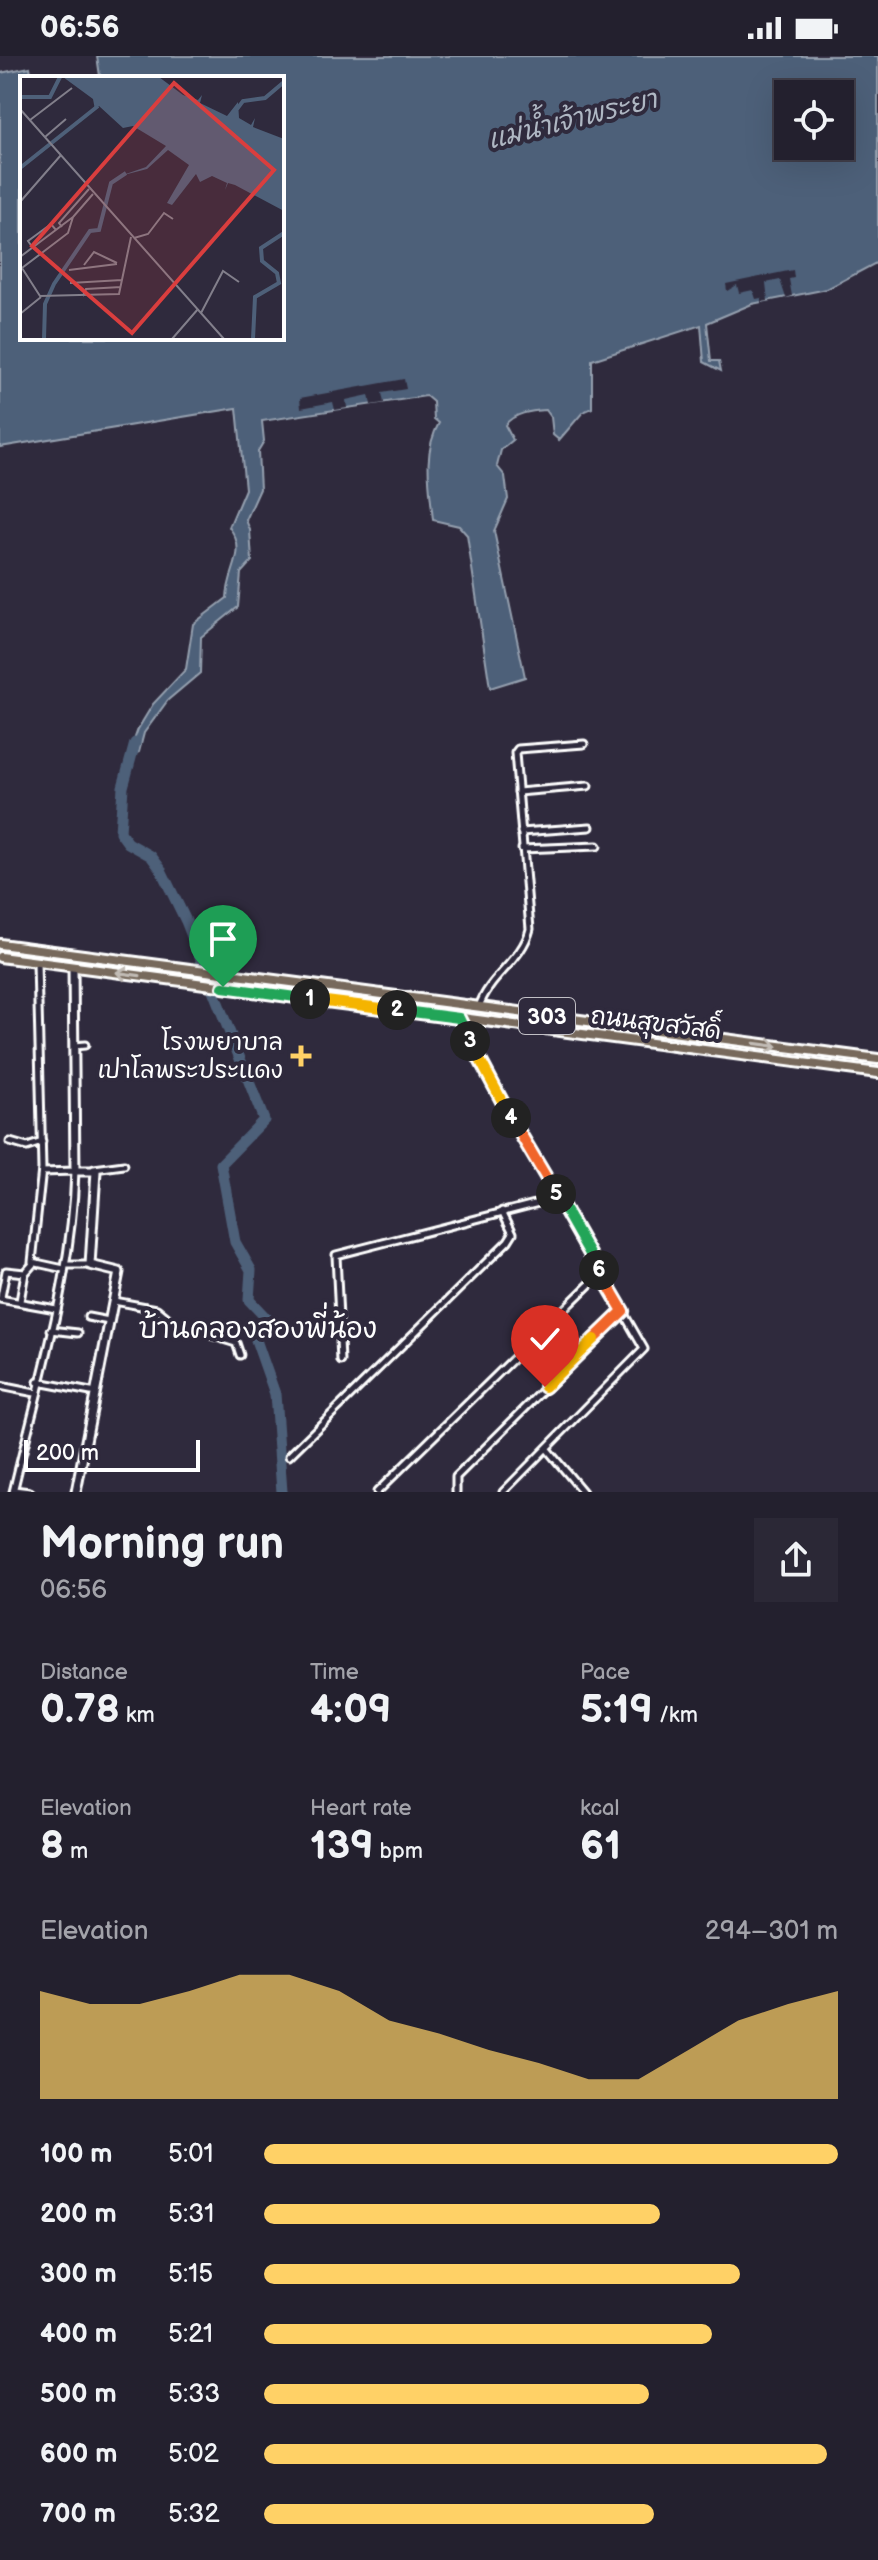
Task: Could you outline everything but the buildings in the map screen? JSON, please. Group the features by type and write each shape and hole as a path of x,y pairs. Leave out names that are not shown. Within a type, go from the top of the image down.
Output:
{"main road":[{"name":"ถนนสุขสวัสดิ์","path":"0,944 878,1059"},
{"name":"ถนนสุขสวัสดิ์","path":"0,957 844,1066 878,1073"}],"street":[{"path":"478,1007 483,993 527,939 530,929 515,753 518,749 584,744"},
{"path":"518,792 588,786"},
{"path":"521,832 590,827"},
{"path":"522,849 597,846"},
{"path":"20,1301 25,1273 33,1264 42,1172 37,962"},
{"path":"30,1492 13,1491 66,1267 75,1171 73,967"},
{"path":"459,1018 644,1352 503,1492"},
{"path":"74,1046 85,1045"},
{"path":"10,1142 27,1147 42,1142"},
{"path":"42,1172 124,1165"},
{"path":"90,1265 94,1169"},
{"path":"341,1361 336,1255 558,1198"},
{"path":"289,1456 508,1241 513,1233 502,1211"},
{"path":"33,1264 66,1267 90,1265 119,1272 76,1492"},
{"path":"25,1273 6,1271 1,1298 56,1309"},
{"path":"377,1492 601,1273"},
{"path":"114,1301 157,1309 175,1324 227,1338 236,1343 240,1355"},
{"path":"456,1492 456,1477 623,1311"},
{"path":"88,1317 110,1321"},
{"path":"51,1330 78,1333"},
{"path":"38,1382 97,1393"},
{"path":"0,1386 35,1393"},
{"path":"547,1449 583,1492"}],"water":[{"name":"แม่น้ำเจ้าพระยา","path":"97,56 878,56 878,262 827,289 752,304 707,323 711,361 719,361 721,371 704,362 701,325 592,360 592,408 583,412 559,440 553,435 551,417 546,410 518,415 505,425 513,440 501,450 497,466 505,476 508,499 494,531 525,677 490,688 467,535 459,526 433,520 429,458 439,423 434,419 433,402 426,396 262,421 264,441 258,451 260,489 246,520 250,530 252,561 241,573 238,607 201,637 200,673 168,700 144,733 139,752 128,757 138,729 153,704 186,669 193,624 227,598 237,553 235,536 229,527 245,489 237,408 0,447 0,73 30,67 32,76 20,76 20,340 284,340 284,76 100,76"}],"pier":[{"path":"793,270 794,278 789,279 792,296 786,298 780,280 766,283 768,301 756,299 753,290 739,293 737,285 727,291 726,284"},
{"path":"404,379 406,389 382,393 384,403 371,405 369,395 346,400 347,408 335,410 333,402 301,408 300,398"}],"waterway":[{"path":"135,743 123,787 120,832 128,843 151,856 160,868 186,921 264,1120 221,1164 235,1242 251,1270 249,1300 267,1319 256,1340 275,1394 282,1492"}],"place":[{"name":"โรงพยาบาล เปาโลพระประแดง","path":"301,1056"}],"district":[{"name":"บ้านคลองสองพี่น้อง","path":"258,1328"}],"route":[{"path":"223,987 459,1018 496,1090 623,1311 545,1387"}]}
